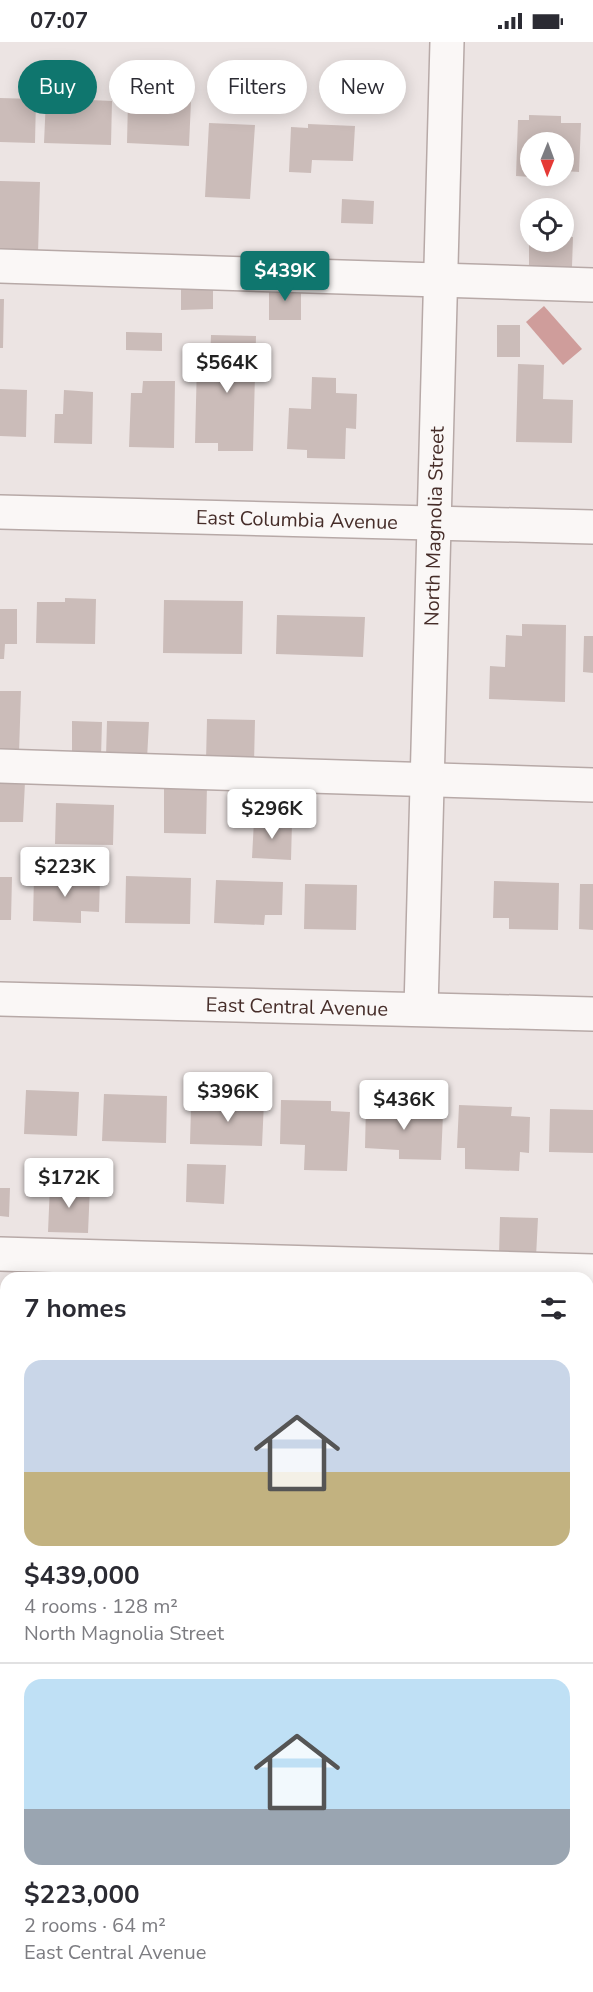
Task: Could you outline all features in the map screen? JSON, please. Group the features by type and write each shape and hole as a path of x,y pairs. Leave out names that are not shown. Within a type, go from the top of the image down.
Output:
{"street":[{"name":"North Magnolia Street","path":"421,1009 436,523 447,42"},
{"path":"0,266 593,285"},
{"name":"East Columbia Avenue","path":"0,512 593,527"},
{"path":"0,766 593,785"},
{"name":"East Central Avenue","path":"0,999 593,1014"},
{"path":"0,1254 593,1271"}],"shaded area":[{"path":"544,306 582,349 563,365 526,322"}],"building":[{"path":"0,98 18,98 18,114 36,114 35,143 0,142"},
{"path":"97,100 109,101 109,114 112,114 111,145 44,143 45,114 97,114"},
{"path":"128,114 190,114 189,146 127,143"},
{"path":"529,115 561,116 561,123 581,123 579,172 574,172 574,132 520,132 520,176 516,176 518,120 529,120"},
{"path":"209,123 255,125 250,199 205,197"},
{"path":"308,124 355,126 353,161 312,160 311,173 289,172 291,127 308,128"},
{"path":"0,181 40,182 38,254 0,253"},
{"path":"342,199 374,201 373,224 341,223"},
{"path":"529,252 572,252 572,267 529,266"},
{"path":"181,283 213,283 213,309 181,310"},
{"path":"269,285 301,285 301,320 269,320"},
{"path":"0,299 4,299 3,348 0,348"},
{"path":"497,325 520,325 520,357 497,357"},
{"path":"126,332 162,333 162,351 126,350"},
{"path":"211,335 256,336 253,451 218,451 218,443 195,443 197,362 210,362"},
{"path":"518,364 544,365 543,399 573,400 572,443 516,442"},
{"path":"312,377 336,378 336,393 357,394 356,429 346,428 345,459 307,458 307,450 287,449 289,408 311,409"},
{"path":"143,381 175,381 174,448 129,447 131,393 142,393"},
{"path":"0,389 27,390 26,437 0,436"},
{"path":"64,390 93,392 92,444 54,443 55,414 63,414"},
{"path":"65,598 96,599 95,644 36,643 37,602 65,602"},
{"path":"164,600 243,601 242,654 163,653"},
{"path":"0,609 17,609 17,644 5,644 4,659 0,659"},
{"path":"277,615 365,617 363,657 276,654"},
{"path":"522,624 566,625 565,702 489,699 490,666 505,667 506,635 522,636"},
{"path":"584,636 593,636 593,673 583,672"},
{"path":"0,691 21,691 19,753 0,752"},
{"path":"207,719 255,720 254,763 206,761"},
{"path":"72,721 102,722 101,757 72,757"},
{"path":"107,721 149,722 147,759 106,757"},
{"path":"0,781 25,782 23,822 0,822"},
{"path":"164,784 207,784 206,834 164,833"},
{"path":"56,803 114,805 113,845 55,844"},
{"path":"254,820 292,822 291,860 252,858"},
{"path":"34,875 100,878 99,912 81,911 81,923 33,921"},
{"path":"126,876 191,878 190,924 125,923"},
{"path":"0,877 12,877 11,920 0,920"},
{"path":"216,880 283,882 282,915 265,915 264,925 214,923"},
{"path":"494,881 559,883 558,930 509,929 509,918 493,918"},
{"path":"305,884 357,885 356,930 304,929"},
{"path":"580,884 593,884 593,930 579,929"},
{"path":"26,1090 79,1092 77,1136 24,1134"},
{"path":"104,1094 167,1096 166,1143 102,1141"},
{"path":"207,1099 264,1101 262,1146 190,1144 191,1108 207,1109"},
{"path":"281,1100 331,1101 331,1111 350,1112 347,1171 304,1170 305,1145 280,1144"},
{"path":"366,1104 424,1106 424,1114 443,1114 441,1160 399,1159 399,1150 365,1148"},
{"path":"459,1105 512,1107 511,1116 530,1117 529,1153 520,1152 519,1171 465,1169 465,1148 457,1148"},
{"path":"550,1109 593,1110 593,1153 549,1152"},
{"path":"187,1164 226,1165 224,1204 186,1202"},
{"path":"50,1185 90,1186 88,1233 48,1232"},
{"path":"0,1188 10,1188 9,1217 0,1216"},
{"path":"500,1217 538,1218 536,1257 499,1255"},
{"path":"90,1267 126,1268 126,1272 90,1272"}]}
